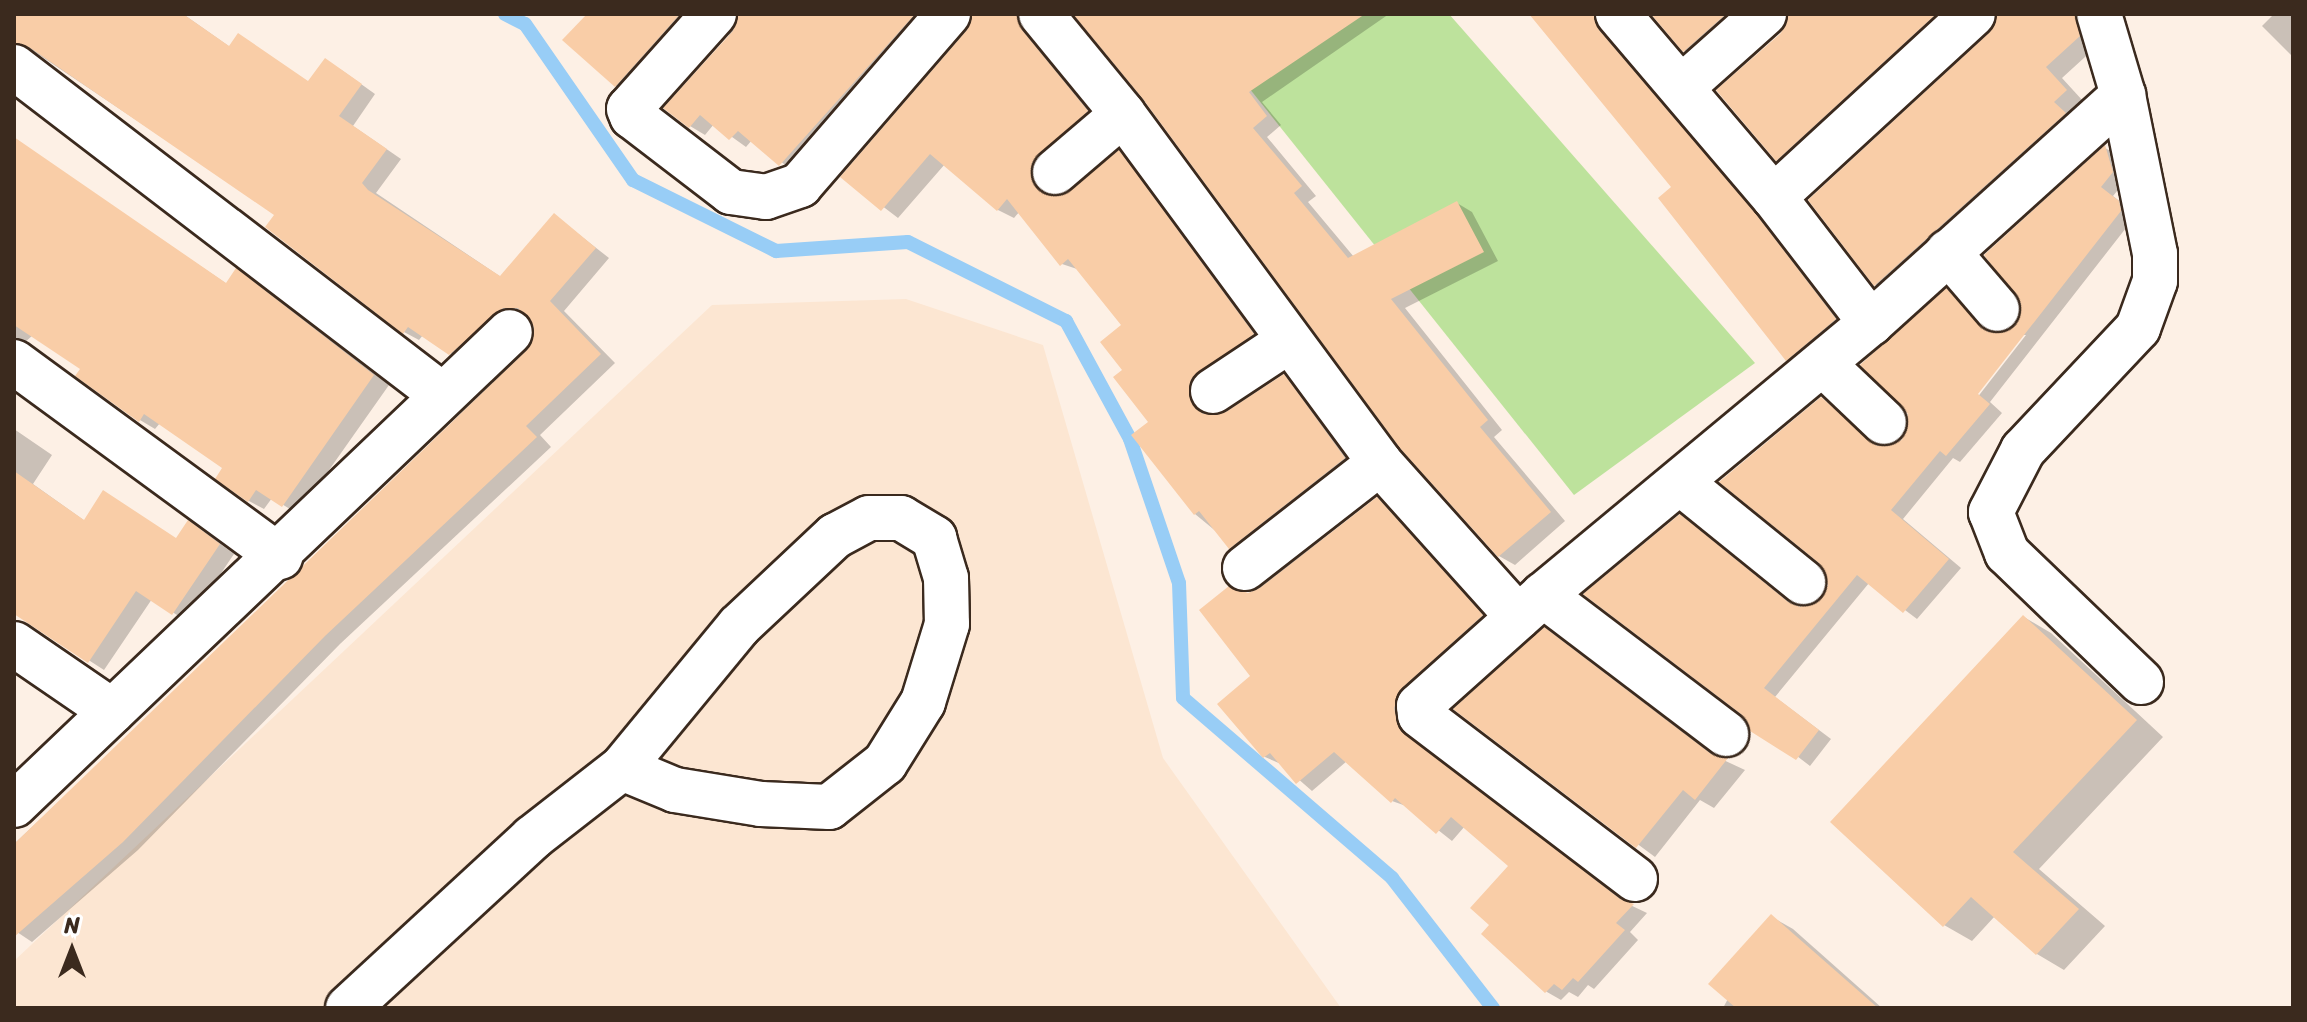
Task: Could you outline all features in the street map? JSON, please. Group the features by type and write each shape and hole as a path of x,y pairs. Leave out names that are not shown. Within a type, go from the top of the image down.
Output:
{"street":[{"path":"714,14 629,109 632,116 731,192 766,197 800,185 948,14"},
{"path":"1041,14 1123,114 1287,342 1380,463 1530,606 1726,734"},
{"path":"1618,14 1774,197 1871,323"},
{"path":"1682,87 1764,14"},
{"path":"1774,197 1973,14"},
{"path":"2099,14 2123,95 2155,254 2155,281 2138,328 2023,450 1991,512 2007,553 2141,682"},
{"path":"14,67 441,394"},
{"path":"1635,879 1420,715 1423,698 1871,323 2123,95"},
{"path":"1055,172 1123,114"},
{"path":"1948,252 1997,309"},
{"path":"14,805 280,557 441,394 510,332"},
{"path":"1213,391 1287,342"},
{"path":"14,362 280,557"},
{"path":"1823,364 1884,422"},
{"path":"1245,568 1380,463"},
{"path":"1682,484 1803,582"},
{"path":"348,1008 532,838 622,768 739,626 835,536 869,518 901,518 934,538 946,578 947,624 923,702 885,763 829,807 761,804 675,790 622,768"},
{"path":"14,644 112,711"}],"shaded area":[{"path":"906,299 1043,345 1163,758 1341,1008 14,1008 14,961 712,305"}],"green space":[{"path":"1190,14 1449,14 1755,363 1574,495"}],"building":[{"path":"14,14 183,14 229,46 238,33 308,81 325,58 362,84 339,116 387,149 362,183 368,190 500,276 554,213 596,248 550,301 601,354 526,426 537,437 325,636 123,842 14,937 14,844 527,350 534,327 518,308 503,308 449,355 408,327 403,334 265,227 274,215 29,47 14,43"},
{"path":"587,14 680,14 615,87 562,40"},
{"path":"738,14 915,14 779,166 738,131 729,140 700,115 689,128 663,108 733,31"},
{"path":"972,14 1017,14 1022,30 1088,111 1032,163 1037,189 1060,196 1119,150 1254,334 1191,379 1193,405 1203,414 1226,412 1284,374 1345,458 1229,549 1199,511 1194,515 1131,435 1148,422 1113,377 1122,370 1100,342 1121,325 1068,259 1060,266 1007,199 997,211 930,154 881,211 840,177 967,30"},
{"path":"1073,14 1365,14 1249,92 1267,116 1253,128 1302,186 1294,193 1348,258 1457,201 1484,252 1391,299 1488,420 1480,427 1551,512 1498,557 1399,447 1143,99"},
{"path":"1529,14 1594,14 1599,30 1755,213 1836,319 1786,361 1658,198 1671,187"},
{"path":"1651,14 1726,14 1683,52"},
{"path":"1788,14 1936,14 1776,161 1716,90 1781,33"},
{"path":"1997,14 2075,14 2080,36 2046,67 2067,90 2054,102 2066,113 1874,286 1808,200 1990,32"},
{"path":"14,137 226,283 236,268 374,375 282,507 256,490 248,502 215,479 222,468 144,414 139,422 75,376 80,369 14,325"},
{"path":"2105,145 2113,172 2101,187 2119,201 2121,211 1978,394 1990,404 1946,456 1940,451 1891,510 1949,559 1903,613 1857,575 1764,688 1819,730 1796,760 1750,731 1741,714 1583,594 1680,514 1788,602 1800,607 1822,598 1828,585 1819,563 1719,482 1821,397 1877,446 1902,440 1908,414 1860,365 1946,288 1988,332 2014,327 2021,304 1984,255"},
{"path":"14,471 84,520 103,490 176,538 188,520 220,544 172,615 136,591 88,663 14,614"},
{"path":"1377,497 1483,615 1402,688 1394,708 1399,728 1620,899 1634,904 1616,923 1625,930 1578,982 1573,978 1562,990 1554,984 1545,993 1481,934 1489,925 1470,908 1508,866 1451,817 1436,834 1395,798 1391,803 1334,752 1296,784 1270,753 1263,758 1217,704 1250,676 1199,610 1229,586 1248,593 1260,588"},
{"path":"2023,615 2137,720 2013,852 2079,909 2036,955 1971,897 1943,927 1830,822"},
{"path":"1544,627 1711,754 1728,758 1695,800 1683,790 1636,848 1453,709"},
{"path":"1771,914 1878,1008 1736,1008 1708,984"}],"waterway":[{"path":"505,14 525,24 633,180 776,251 908,242 1066,321 1130,439 1179,583 1183,698 1392,878 1493,1008"}]}
